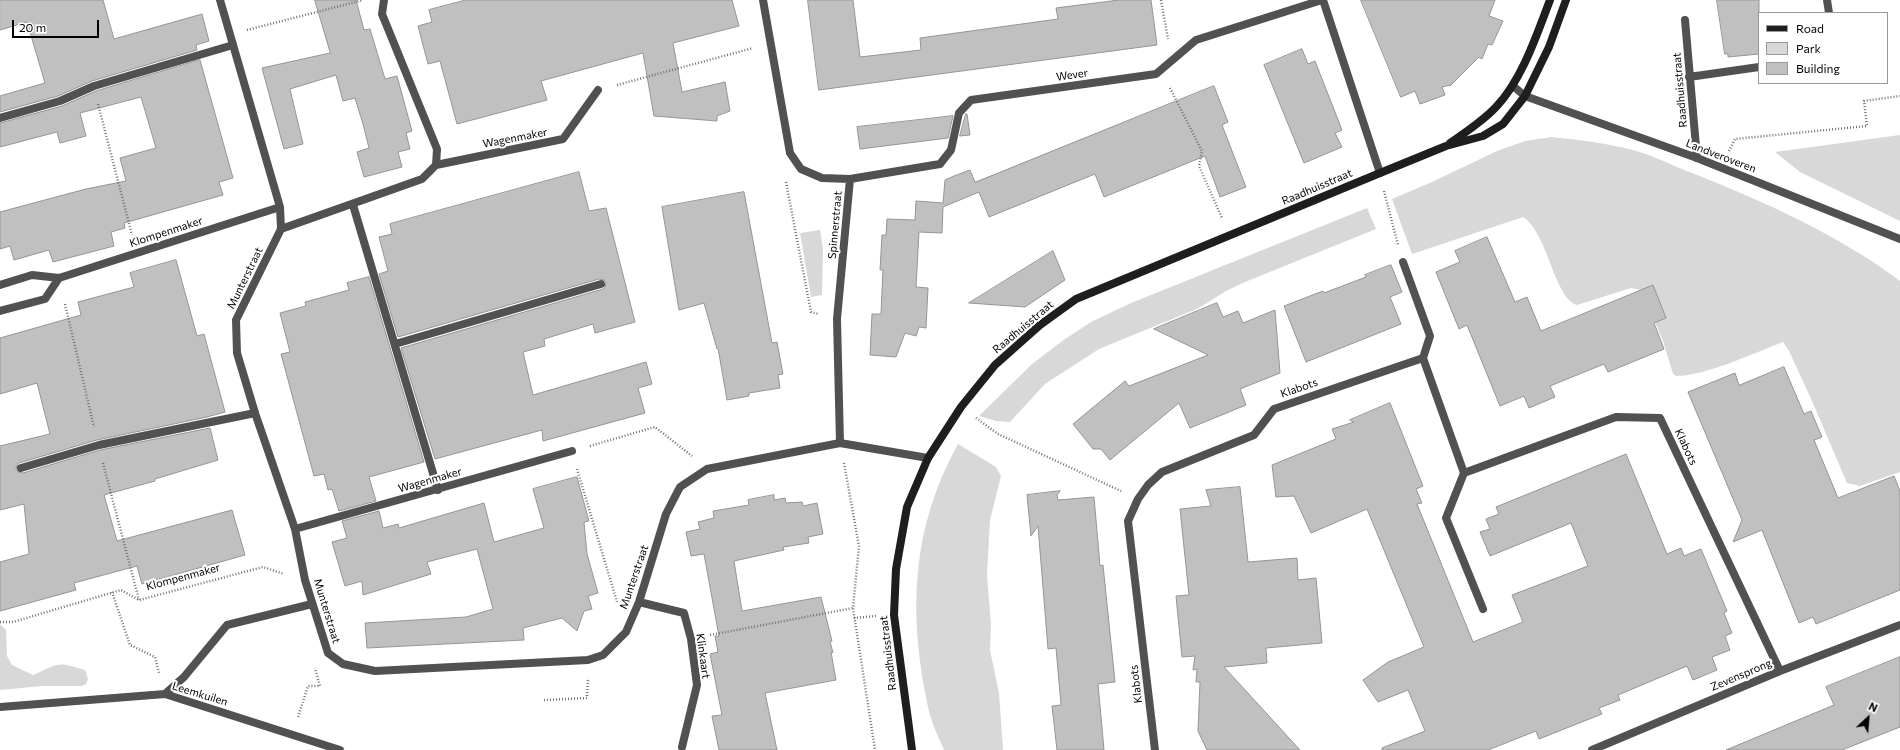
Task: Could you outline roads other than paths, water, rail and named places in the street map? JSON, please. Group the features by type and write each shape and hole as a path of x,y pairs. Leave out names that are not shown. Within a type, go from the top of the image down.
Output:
{"street":[{"name":"Munterstraat","path":"220,0 280,207 281,229 236,320 237,353 255,413 295,529 305,580 328,653 343,664 375,671 588,660 604,655 626,632 639,602 666,514 680,487 707,469 840,443 928,458"},
{"path":"281,229 353,205 422,179 436,165 437,149 382,14 384,0"},
{"name":"Spinnerstraat","path":"763,0 790,153 801,169 822,178 850,179 837,319 840,443"},
{"name":"Wever","path":"850,179 940,164 951,150 959,113 971,100 1156,74 1196,40 1322,0 1380,173"},
{"name":"Raadhuisstraat","path":"1446,146 1496,107 1513,86 1537,34 1550,0"},
{"name":"Raadhuisstraat","path":"912,750 894,615 896,569 907,508 928,458 962,407 996,365 1040,325 1076,299 1446,146 1484,136 1503,124 1525,96 1549,46 1566,0"},
{"path":"1827,0 1829,12"},
{"name":"Raadhuisstraat","path":"1685,20 1697,158"},
{"path":"0,118 60,100 94,86 234,45"},
{"path":"1689,76 1758,67"},
{"name":"Landveroveren","path":"1513,86 1525,96 1697,158 1900,239"},
{"name":"Wagenmaker","path":"436,165 563,139 598,90"},
{"path":"353,205 438,490"},
{"name":"Klompenmaker","path":"0,285 32,275 59,278 280,207"},
{"path":"1403,262 1430,336 1423,358 1464,473 1446,518 1483,609"},
{"path":"0,311 45,298 59,278"},
{"path":"395,344 601,284"},
{"name":"Klabots","path":"1155,750 1128,520 1138,499 1148,485 1162,472 1254,435 1274,409 1423,358"},
{"path":"21,468 99,445 255,413"},
{"name":"Klabots","path":"1464,473 1616,417 1660,418 1780,671"},
{"name":"Wagenmaker","path":"295,529 572,452"},
{"name":"Klinkaart","path":"639,602 684,613 691,639 697,685 682,748"},
{"path":"165,694 184,677 227,625 312,604"},
{"name":"Zevensprong","path":"1592,750 1780,671 1900,625"},
{"name":"Leemkuilen","path":"0,707 165,694 340,750"}]}
